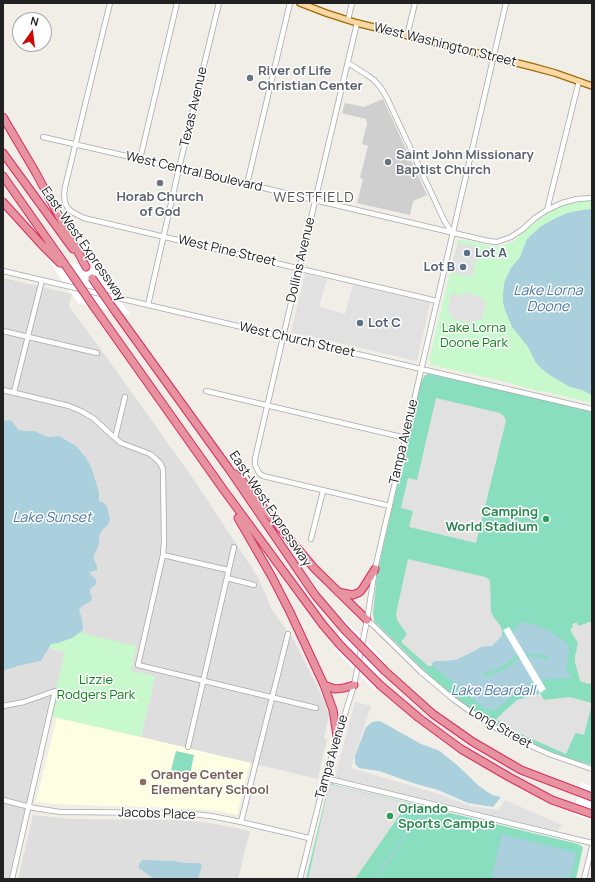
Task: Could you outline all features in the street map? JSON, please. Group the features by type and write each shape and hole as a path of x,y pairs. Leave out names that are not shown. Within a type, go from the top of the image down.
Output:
{"highway":[{"path":"3,117 36,173 86,267"},
{"name":"East-West Expressway","path":"3,153 229,469 315,595 344,629 385,671 432,714 473,742 521,770 592,797"},
{"name":"East-West Expressway","path":"3,176 223,489 319,619 341,646 380,685 419,718 461,749 509,777 546,796 592,814"},
{"path":"3,202 42,245 73,276"},
{"path":"229,469 240,478 314,568 367,620"},
{"path":"223,489 272,577 324,684 333,710 337,736"},
{"path":"338,592 352,595 360,592 375,569"},
{"path":"324,684 335,689 354,685"}],"main road":[{"name":"West Washington Street","path":"300,3 357,23 494,56 555,73 592,86"}],"street":[{"path":"76,144 110,3"},
{"path":"140,159 177,3"},
{"name":"Texas Avenue","path":"148,305 219,3"},
{"path":"247,184 290,3"},
{"path":"348,20 352,3"},
{"path":"407,36 415,3"},
{"name":"Tampa Avenue","path":"300,879 324,778 354,685 367,620 375,569 406,438 420,369 506,3"},
{"name":"Dollins Avenue","path":"323,491 263,476 259,473 255,465 255,459 357,23"},
{"path":"348,64 372,79 381,88 444,220 452,233"},
{"path":"547,210 578,81"},
{"name":"West Central Boulevard","path":"43,136 452,233 496,242 511,237 535,218 562,203 577,199 592,198"},
{"name":"West Pine Street","path":"76,144 64,195 67,207 72,212 84,218 437,301"},
{"name":"West Church Street","path":"3,271 592,410"},
{"path":"14,392 42,280"},
{"path":"3,331 97,353"},
{"path":"3,390 69,406 81,411 93,418 121,443 150,454 160,463 163,469 163,555 138,665 316,708"},
{"path":"206,391 406,438"},
{"path":"115,438 125,397"},
{"path":"311,539 323,491 390,506"},
{"path":"188,747 234,547"},
{"path":"163,555 228,570"},
{"path":"227,578 254,585"},
{"name":"Long Street","path":"367,620 421,672 471,712 496,728 525,743 549,754 592,769"},
{"path":"241,822 288,634"},
{"path":"3,706 24,702 55,691 12,879"},
{"path":"324,778 592,843"},
{"name":"Jacobs Place","path":"3,800 29,807 60,812 184,813 211,816 309,838"},
{"path":"584,879 592,847"}],"shaded area":[{"name":"Saint John Missionary Baptist Church","path":"383,99 427,195 413,201 410,215 357,203 363,179 360,178 368,146 362,144 367,124 366,119 342,113 345,103 364,107"},
{"path":"458,242 479,248 472,277 450,272"},
{"name":"Lot C","path":"305,274 327,279 319,307 345,314 353,285 430,303 417,361 291,332"},
{"path":"3,278 72,294 69,306 196,483 258,577 272,610 295,642 325,702 329,715 324,738 327,739 318,779 141,737 155,677 131,671 136,646 33,644 65,652 12,879 3,879"},
{"path":"464,292 482,297 481,300 486,302 482,320 476,319 475,324 450,318 451,313 447,312 451,293 462,296"},
{"path":"436,398 500,413 504,416 506,421 476,543 409,527 413,511 401,508 408,478 417,480"},
{"path":"408,559 485,577 490,580 491,611 494,618 500,625 502,636 492,646 481,647 456,660 447,662 436,661 433,662 432,666 428,666 401,642 407,634 397,620 396,614"},
{"path":"592,621 592,683 588,684 580,681 575,662 578,643 570,630 574,623 577,623 579,626"},
{"path":"540,693 544,700 570,697 592,703 584,735 576,733 566,754 516,732 496,719 517,700"},
{"path":"355,702 371,706 351,768 439,794 470,806 499,810 505,800 562,825 557,831 335,777"},
{"name":"Orange Center Elementary School","path":"57,717 250,763 237,815 200,809 52,804 36,802"},
{"path":"329,784 408,803 355,879 308,879"},
{"path":"33,815 69,819 174,820 204,822 250,831 238,879 18,879"}],"green space":[{"name":"Lake Lorna Doone Park","path":"592,201 592,209 567,213 558,217 541,226 527,239 520,257 511,268 506,278 503,303 512,327 528,347 537,363 543,370 570,387 582,390 592,395 592,403 431,365 429,360 458,240 465,240 490,246 507,244 514,241 537,220 551,211 570,203"},
{"path":"429,374 592,412 592,765 549,751 527,741 478,714 433,679 374,621 373,613 377,574 421,382 425,375"},
{"name":"Lizzie Rodgers Park","path":"57,627 136,646 131,671 155,676 141,737 50,716 65,652 32,643"},
{"path":"176,751 194,755 190,774 171,770"},
{"name":"Orlando Sports Campus","path":"332,783 335,785 578,844 583,847 576,879 306,879 328,787"}],"water":[{"name":"Lake Lorna Doone","path":"592,209 592,395 582,390 570,387 551,376 536,363 528,347 512,327 505,310 503,296 506,278 511,268 520,257 527,239 541,226 558,217 567,213"},
{"name":"Lake Sunset","path":"3,421 12,421 18,430 34,431 48,437 59,436 76,446 91,467 99,492 99,501 104,503 107,507 110,519 108,525 103,529 99,536 99,544 93,558 97,566 97,570 89,572 96,579 96,584 90,589 92,597 91,601 82,606 79,610 83,630 72,638 51,644 41,661 3,670"},
{"name":"Lake Beardall","path":"524,622 550,631 568,644 569,655 566,669 572,676 569,678 546,679 535,682 520,689 496,710 485,709 432,666 433,662 456,660 481,647 492,646 502,636 514,631 520,623","holes":["516,652 531,655 540,654 548,657 547,660 539,657 519,659 505,669 485,677 483,676 483,674 499,668 510,661 516,656"]},
{"path":"380,721 421,744 438,750 456,764 479,786 492,795 501,797 493,807 468,803 438,790 379,771 359,768 355,764 355,756 366,727 372,722"},
{"path":"502,834 574,852 576,855 570,879 491,879"},
{"path":"142,860 200,863 202,866 198,879 154,879 139,868"}],"pier":[{"path":"47,258 95,268 131,315 78,303"},
{"path":"342,617 383,659 375,690 335,650"},
{"path":"509,627 546,689 540,693 503,630"},
{"path":"581,782 592,787 592,821 573,814"}],"waterway":[{"path":"375,879 412,826 421,819 425,811"}],"place":[{"name":"River of Life Christian Center","path":"250,78"},
{"name":"Saint John Missionary Baptist Church","path":"388,162"},
{"name":"Horab Church of God","path":"160,183"},
{"name":"Lot A","path":"467,253"},
{"name":"Lot B","path":"463,267"},
{"name":"Lot C","path":"360,323"},
{"name":"Camping World Stadium","path":"546,519"},
{"name":"Orange Center Elementary School","path":"143,782"},
{"name":"Orlando Sports Campus","path":"390,816"}],"district":[{"name":"WESTFIELD","path":"314,198"}]}
